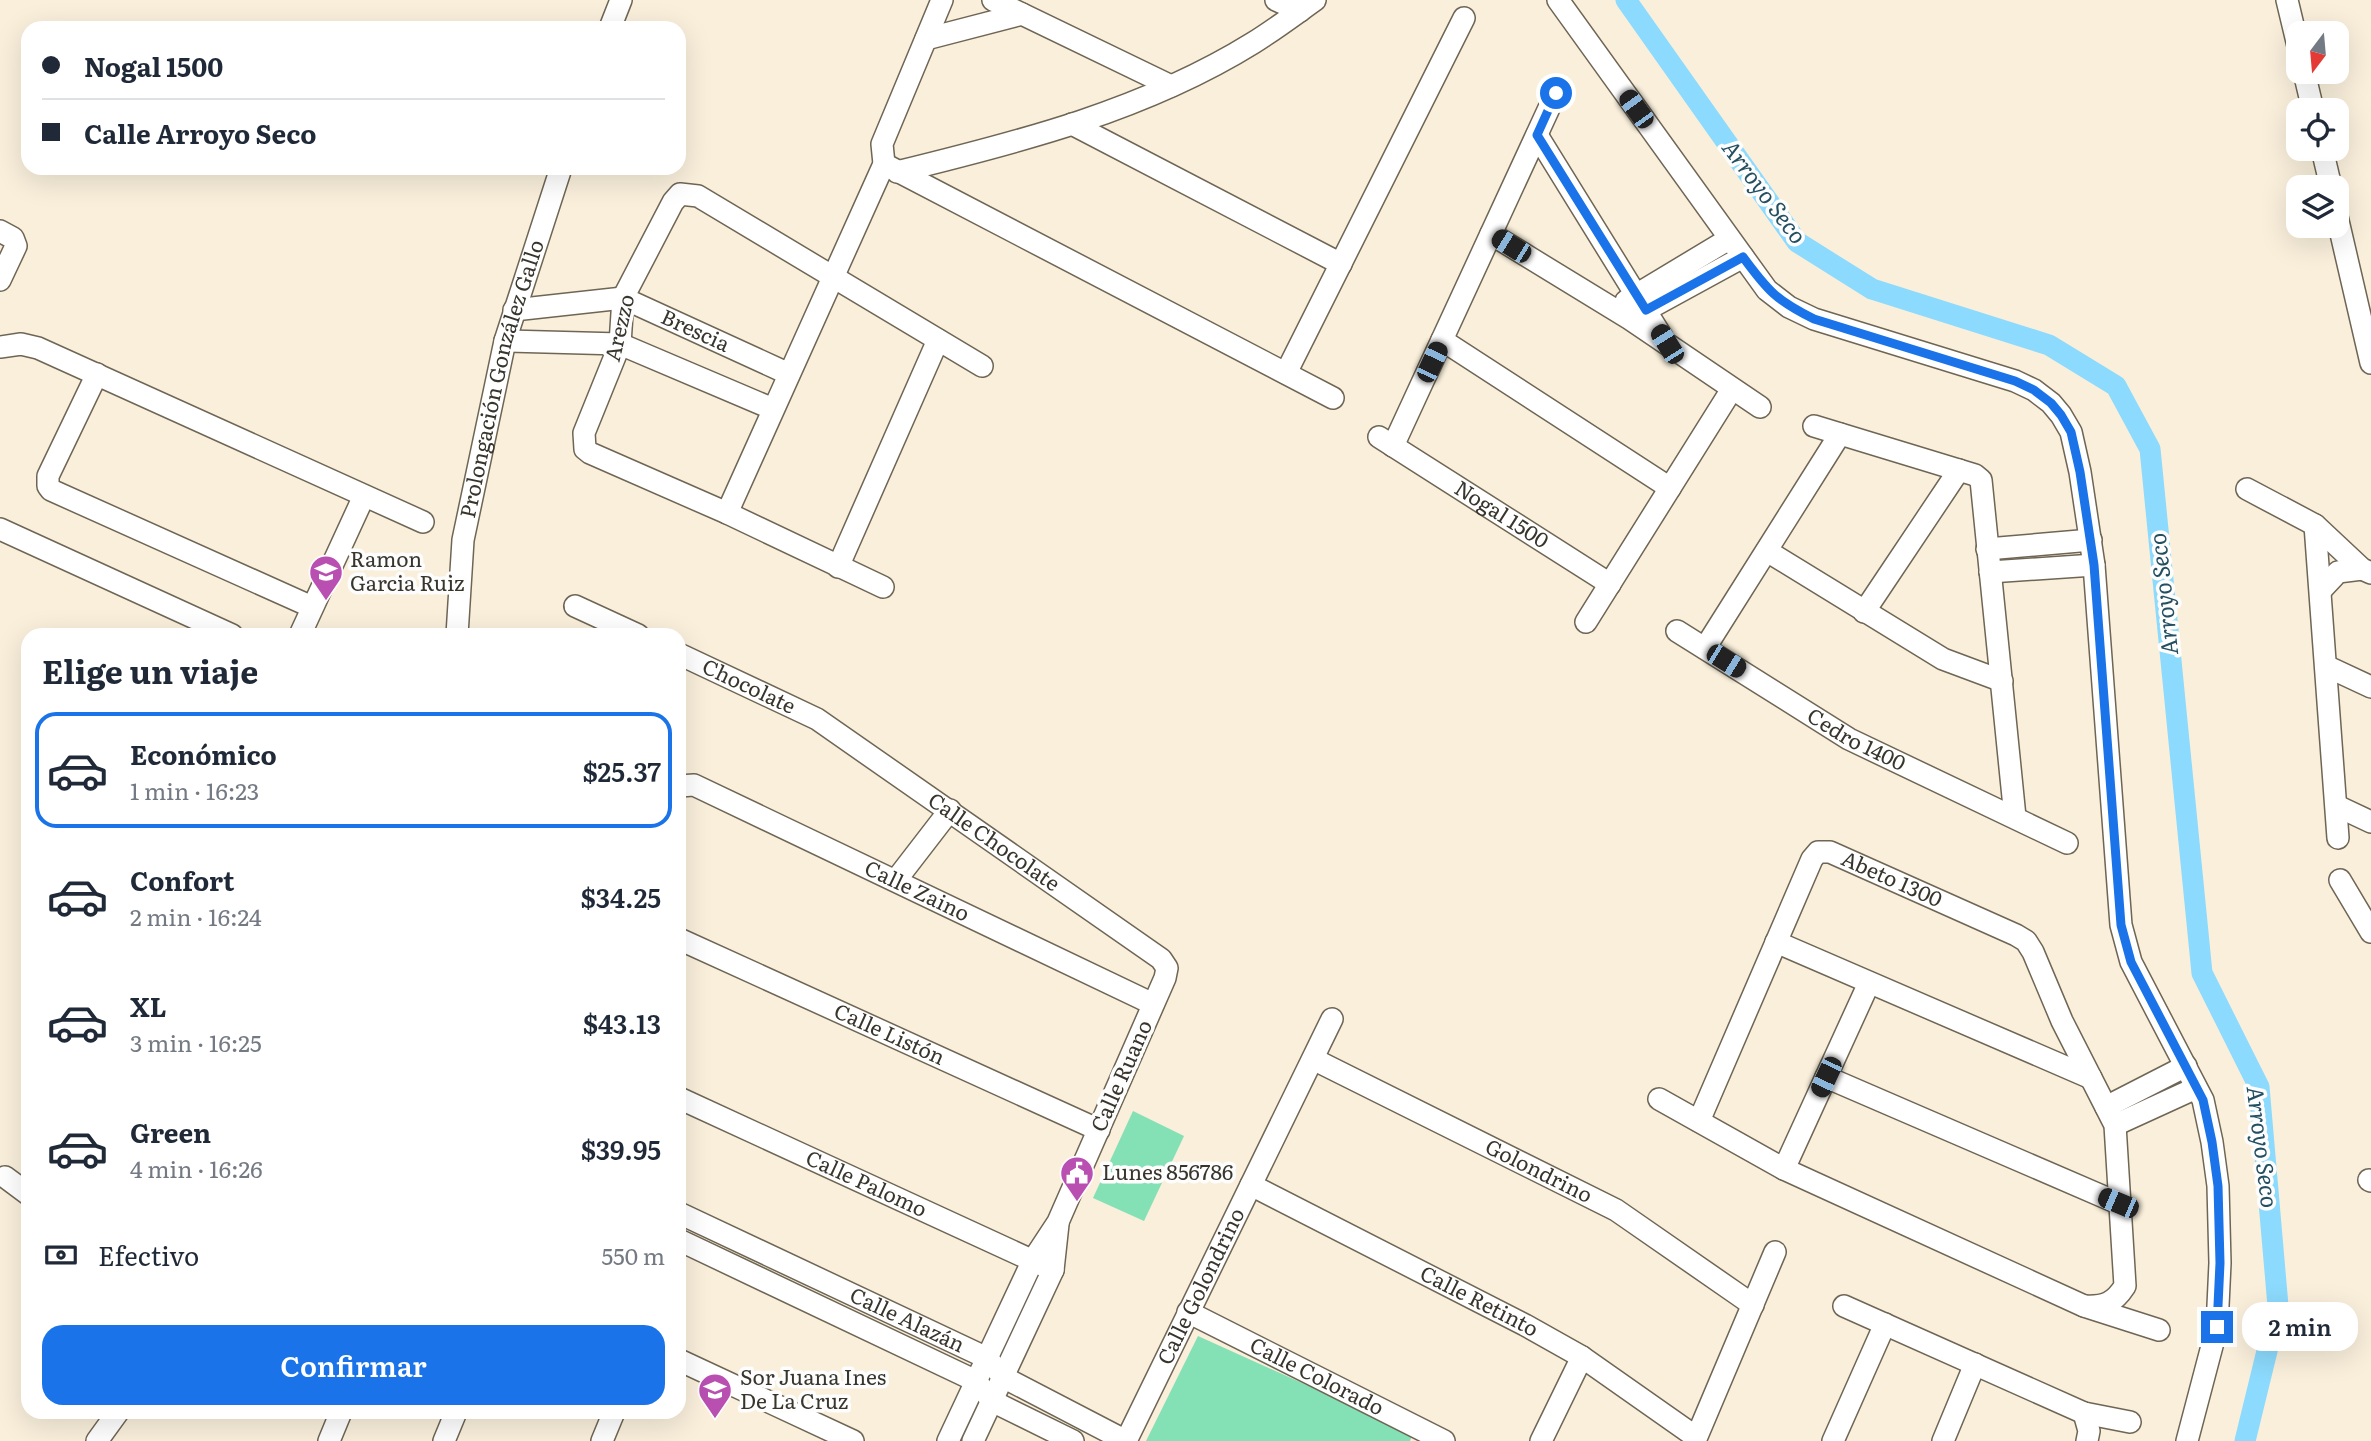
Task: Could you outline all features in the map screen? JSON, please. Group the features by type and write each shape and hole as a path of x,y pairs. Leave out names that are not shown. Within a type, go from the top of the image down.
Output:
{"street":[{"path":"613,21 621,0"},
{"path":"942,0 882,144 890,168 1333,398"},
{"path":"993,0 1171,86"},
{"path":"1276,0 1307,5"},
{"path":"2287,0 2292,21"},
{"path":"1558,1 1767,290 1789,307 1814,319 2015,381 2034,390 2051,403 2071,432 2094,565 2121,925 2131,962 2203,1100 2218,1186 2217,1327 2186,1441"},
{"path":"890,168 993,148 1119,108 1171,86 1252,43 1307,5"},
{"path":"926,39 1023,14"},
{"path":"1286,373 1464,18"},
{"name":"Nogal 1500","path":"1556,93 1442,340 1386,441 1610,584"},
{"path":"1072,124 1341,264"},
{"path":"1537,135 1631,309"},
{"path":"727,513 834,275 890,168"},
{"name":"Prolongación González Gallo","path":"457,628 463,540 505,341 559,175"},
{"name":"Arezzo","path":"883,587 585,449 584,433 620,344 623,298 673,202 680,194 698,196 982,366"},
{"path":"0,231 13,238 16,246 0,280"},
{"path":"1491,234 1631,309 1667,344 1760,407"},
{"path":"2342,238 2371,363"},
{"path":"1631,309 1729,239"},
{"path":"1631,309 1743,257"},
{"path":"514,310 623,298"},
{"name":"Brescia","path":"623,298 789,374"},
{"path":"838,567 938,340"},
{"path":"1442,340 1670,488"},
{"name":"Brescia","path":"505,341 620,344 774,409"},
{"path":"0,347 20,344 38,348 423,522"},
{"path":"97,374 48,476 51,490 312,607"},
{"path":"1586,622 1732,389"},
{"path":"1814,426 1975,475 1981,480 2015,817"},
{"path":"1705,648 1840,434"},
{"path":"1864,612 1959,470"},
{"path":"2247,489 2315,524 2367,571"},
{"path":"303,628 363,495"},
{"path":"2315,524 2322,589 2338,838"},
{"path":"0,529 217,628"},
{"path":"1987,549 2091,540"},
{"path":"1767,551 1943,659 2002,681"},
{"path":"1990,572 2094,565"},
{"path":"2322,589 2338,572 2367,571"},
{"path":"575,606 623,628"},
{"name":"Cedro 1400","path":"1676,631 1849,739 2067,843"},
{"name":"Chocolate","path":"686,657 817,719"},
{"path":"2326,666 2371,687"},
{"name":"Calle Chocolate","path":"817,719 1161,959 1167,968"},
{"name":"Calle Zaino","path":"686,785 694,785 1153,1004"},
{"path":"2337,806 2371,822"},
{"path":"896,880 950,810"},
{"name":"Abeto 1300","path":"1699,1121 1812,859 1818,852 1830,852 2026,941 2033,951 2062,1021 2110,1116 2124,1286 2117,1298 2107,1305 2084,1306"},
{"path":"2340,880 2371,932"},
{"name":"Calle Listón","path":"686,942 1098,1130"},
{"path":"1776,942 2091,1078"},
{"name":"Calle Ruano","path":"948,1441 1033,1260 1058,1222 1165,978 1167,968"},
{"path":"1784,1169 1869,983"},
{"name":"Calle Golondrino","path":"1126,1441 1332,1019"},
{"name":"Golondrino","path":"1312,1059 1616,1210 1753,1305"},
{"path":"2110,1116 2186,1066"},
{"path":"1826,1077 2118,1203"},
{"path":"2110,1116 2196,1087"},
{"path":"1660,1099 1784,1169 2084,1306 2159,1330"},
{"name":"Calle Palomo","path":"686,1101 1054,1270"},
{"path":"5,1177 21,1189"},
{"name":"Calle Retinto","path":"1251,1185 1525,1325 1581,1357 1695,1439"},
{"name":"Calle Alazán","path":"686,1216 987,1358 1003,1377 1126,1441"},
{"name":"Calle Ruano","path":"973,1441 1054,1270 1058,1222"},
{"name":"Calle Alazán","path":"686,1243 976,1381 992,1401 1073,1441"},
{"path":"1695,1439 1775,1252"},
{"path":"1844,1306 2084,1413 2130,1422"},
{"name":"Calle Colorado","path":"1188,1312 1444,1441"},
{"path":"1833,1441 1885,1324"},
{"path":"1541,1441 1581,1357"},
{"path":"686,1363 853,1441"},
{"path":"1943,1441 1975,1364"},
{"path":"2084,1413 2089,1432 2087,1441"},
{"path":"97,1441 113,1419"},
{"path":"329,1441 337,1419"},
{"path":"444,1441 453,1419"},
{"path":"602,1441 611,1419"}],"green space":[{"path":"1133,1111 1184,1136 1144,1221 1093,1198"},
{"path":"1198,1336 1413,1433 1410,1441 1146,1441"}],"waterway":[{"name":"Arroyo Seco","path":"1626,0 1797,242 1872,289 2049,345 2116,386 2150,449 2202,973 2259,1087 2278,1306 2245,1441"}],"place":[{"name":"Ramon Garcia Ruiz","path":"326,602"},
{"name":"Lunes 856786","path":"1077,1203"},
{"name":"Sor Juana Ines De La Cruz","path":"715,1420"}],"route":[{"path":"1556,93 1537,135 1646,310 1743,257 1767,290 1789,307 1814,319 2015,381 2034,390 2051,403 2071,432 2094,565 2121,925 2131,962 2203,1100 2218,1186 2220,1263 2217,1327"}]}
